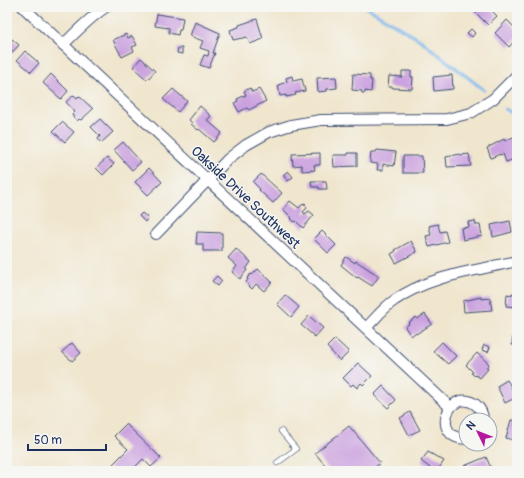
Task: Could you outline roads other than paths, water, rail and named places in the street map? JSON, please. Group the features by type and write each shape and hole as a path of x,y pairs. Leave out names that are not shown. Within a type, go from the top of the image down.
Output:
{"street":[{"name":"Oakside Drive Southwest","path":"22,7 450,407"},
{"path":"63,45 80,27 96,13 106,7"},
{"path":"156,234 228,159 246,145 276,130 291,125 321,120 448,119 471,113 493,99 517,75"},
{"path":"366,328 394,301 423,284 441,278 517,261"},
{"path":"458,438 453,436 448,431 446,425 445,419 450,407 460,401 472,403 478,406 481,412"}],"lane":[{"path":"277,463 296,449 281,431"}],"waterway":[{"path":"366,7 420,40 484,90"},
{"path":"505,109 517,116"}]}
